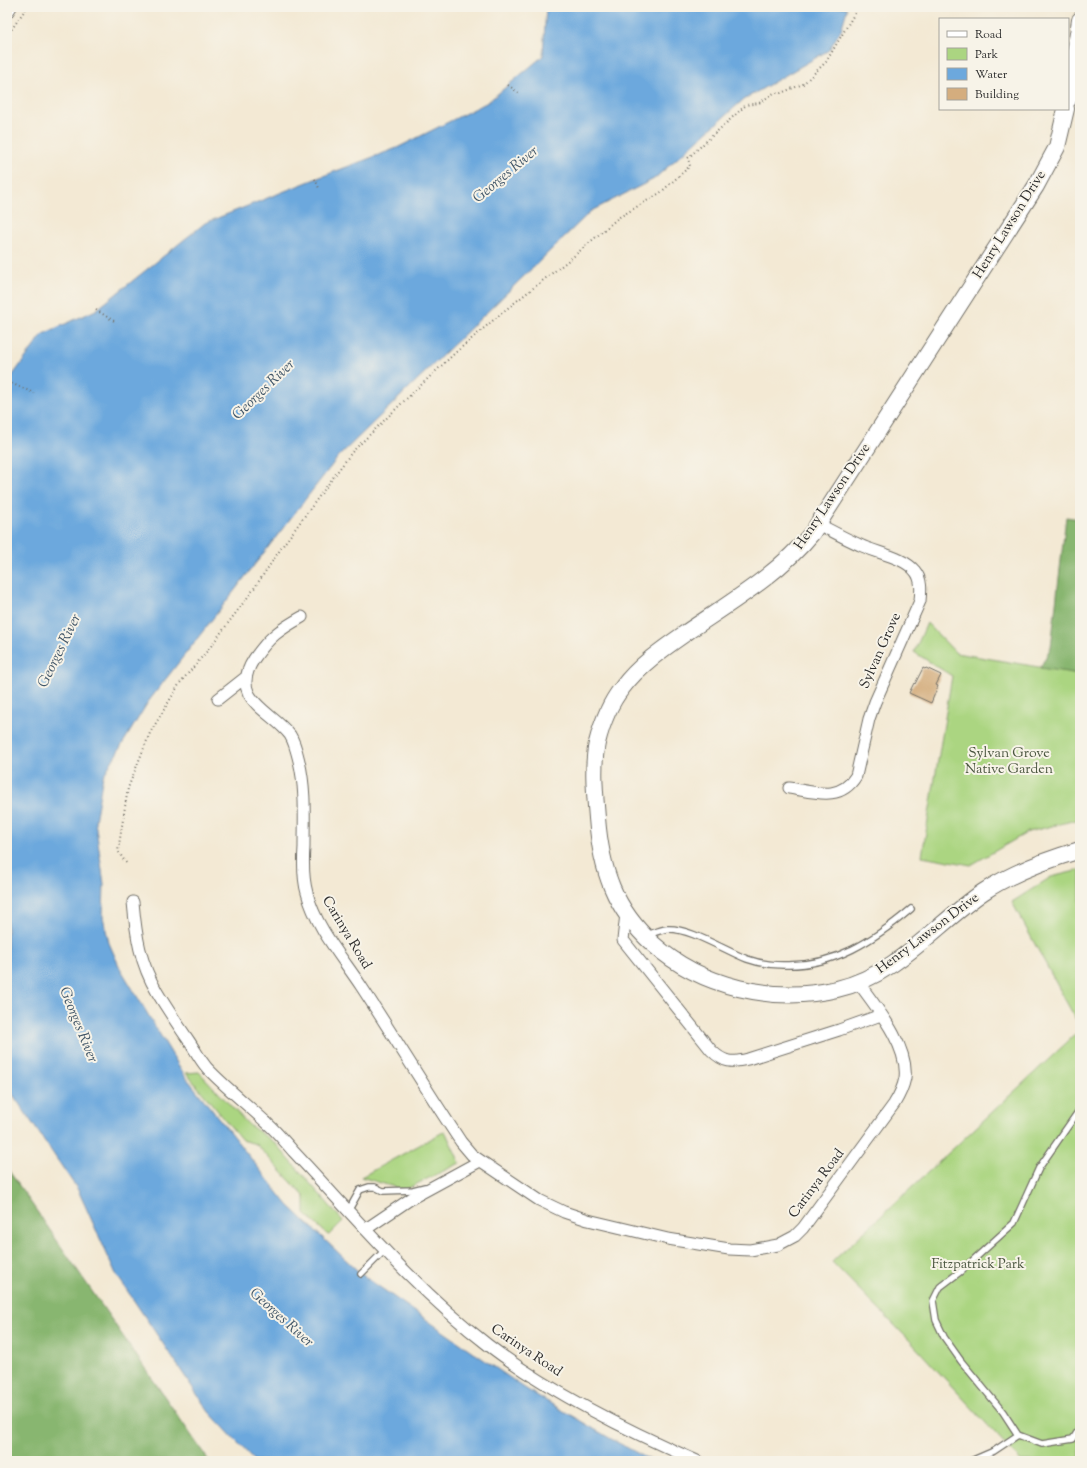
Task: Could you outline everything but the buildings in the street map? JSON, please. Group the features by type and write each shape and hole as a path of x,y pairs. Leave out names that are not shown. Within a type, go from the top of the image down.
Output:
{"main road":[{"path":"1069,93 1080,20"},
{"name":"Henry Lawson Drive","path":"1066,110 1057,147 1036,186 818,524 794,554 776,570 650,659 626,683 610,708 600,731 596,755 595,791 602,857 607,877 626,914 645,936 664,953 682,965 709,978 739,988 780,994 799,994 833,990 875,975 918,946 972,900 998,882 1029,867 1080,850"}],"street":[{"path":"7,13 11,7"},
{"name":"Sylvan Grove","path":"789,788 829,794 846,789 852,783 856,776 869,720 875,702 920,601 920,581 910,566 861,546 818,524"},
{"path":"218,699 246,677 249,668 268,641 280,629 302,617"},
{"name":"Carinya Road","path":"246,677 251,697 258,707 283,727 296,747 304,784 304,874 306,892 311,907 329,938 461,1142 472,1155 548,1204 564,1212 581,1218 668,1239 729,1249 759,1250 778,1245 795,1236 811,1218 899,1096 904,1079 903,1060 894,1035 858,982"},
{"name":"Carinya Road","path":"133,902 136,933 142,961 157,992 206,1067 268,1124 350,1208 366,1229 420,1286 453,1317 501,1354 560,1392 606,1418 659,1445 697,1461"},
{"path":"626,914 623,940 711,1050 723,1060 738,1062 881,1015"},
{"path":"366,1229 397,1207 480,1161"}],"lane":[{"path":"645,936 667,929 676,929 747,959 761,963 793,966 810,964 833,958 862,946 894,924 911,909"},
{"path":"1080,1109 1039,1168 1014,1223 961,1271 940,1287 933,1301 936,1320 944,1337 961,1361 1003,1412 1018,1435 1042,1444 1073,1439 1080,1428"},
{"path":"350,1208 360,1190 369,1187 375,1187 383,1192 413,1190 439,1183"},
{"path":"362,1274 385,1250"},
{"path":"971,1461 994,1451 1018,1435"}],"path":[{"path":"7,36 27,7"},
{"path":"126,863 118,851 128,788 150,733 180,683 208,650 254,590 284,544 352,452 455,353 504,311 574,256 618,218 660,193 690,166 688,158 746,105 759,103 774,94 781,93 803,84 826,62 856,11 856,7 858,7"},
{"path":"508,85 520,94"},
{"path":"315,179 319,188"},
{"path":"96,310 114,322"},
{"path":"8,382 34,393"}],"green space":[{"path":"1066,517 1080,519 1080,674 1040,668 1051,647"},
{"name":"Sylvan Grove Native Garden","path":"927,623 956,653 1080,674 1080,819 1028,832 971,865 922,856 952,676 914,652"},
{"path":"1080,870 1080,1027 1012,902 1051,877"},
{"name":"Fitzpatrick Park","path":"1080,1030 1080,1461 1021,1461 910,1341 832,1262"},
{"path":"199,1072 249,1125 274,1142 343,1221 329,1235 305,1214 305,1197 256,1144 242,1140 186,1073"},
{"path":"445,1131 460,1163 404,1190 361,1177"},
{"path":"7,1168 209,1461 7,1461"}],"water":[{"name":"Georges River","path":"546,7 846,7 847,10 841,30 829,50 743,100 654,179 591,211 339,456 148,702 103,776 95,821 104,884 103,917 109,943 120,968 185,1076 288,1205 361,1274 526,1389 652,1461 255,1461 209,1412 116,1274 78,1190 7,1086 7,383 43,334 96,310 205,223 397,148 488,102 543,56"}]}
